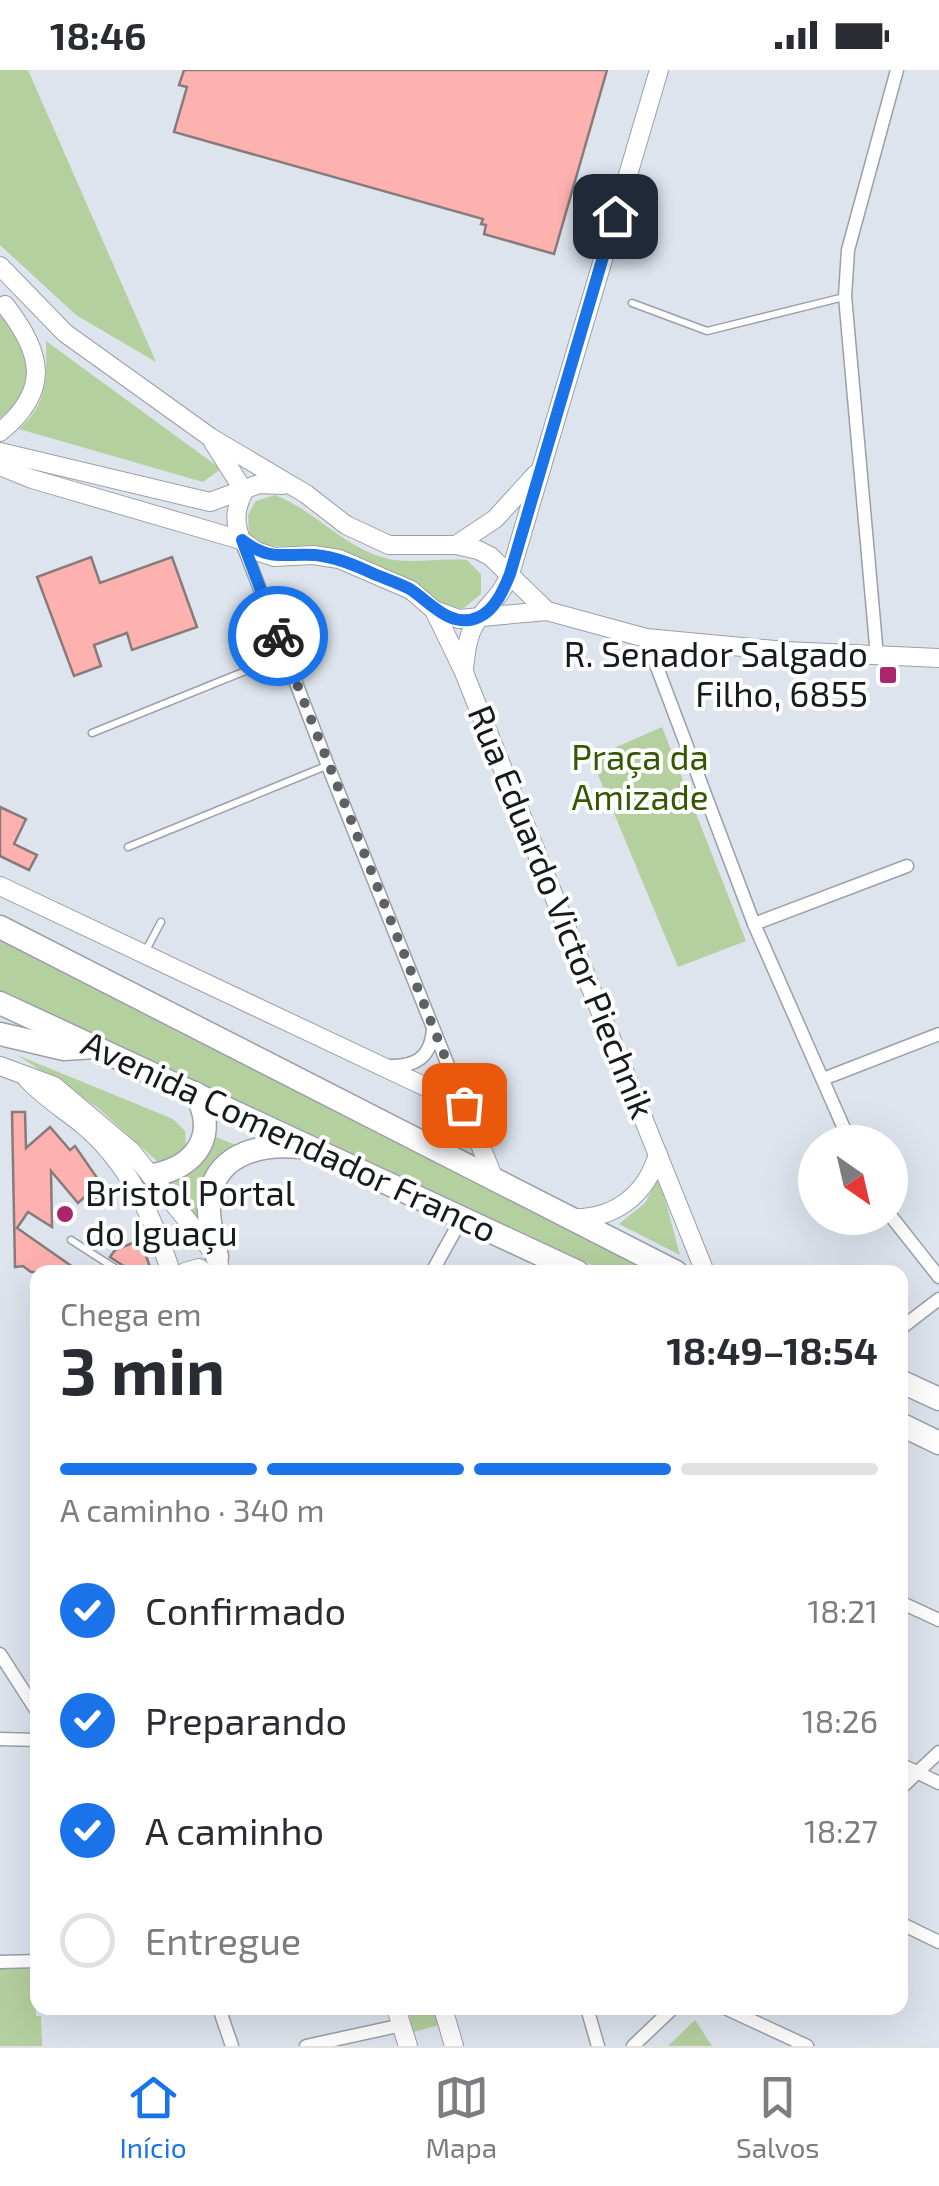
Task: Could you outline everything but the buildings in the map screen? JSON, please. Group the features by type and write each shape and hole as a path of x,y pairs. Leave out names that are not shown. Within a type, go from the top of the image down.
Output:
{"highway":[{"name":"Avenida Comendador Franco","path":"0,927 662,1265"},
{"name":"Avenida Comendador Franco","path":"0,1003 563,1265"},
{"path":"0,1034 64,1049 100,1047"},
{"path":"153,1176 182,1167 195,1156 202,1142 204,1107 196,1092"},
{"path":"214,1265 210,1195 224,1167 250,1150 272,1144 313,1148"},
{"path":"908,1384 939,1399"},
{"path":"908,1428 939,1442"}],"main road":[{"path":"478,618 492,606 510,574 659,70"},
{"path":"0,266 65,332 210,437 346,525 388,545 456,546 490,556 547,611"},
{"path":"2,305 65,332"},
{"path":"0,432 18,417 34,390 36,365 24,331 2,305"},
{"path":"210,437 244,491"},
{"path":"0,452 210,502 260,484 289,485"},
{"path":"0,466 32,479 242,540 256,551 274,557 312,555 339,559 411,590 434,610 459,619 547,611 646,638 785,651 939,658"},
{"path":"456,546 495,519 540,470"},
{"path":"0,479 32,479"},
{"path":"242,540 236,524 236,506 244,491"},
{"name":"Rua Eduardo Victor Piechnik","path":"434,610 464,670 702,1265"},
{"name":"Rua Eduardo Victor Piechnik","path":"464,670 468,638 478,618"},
{"path":"0,886 464,1105"},
{"path":"8,1073 54,1086 130,1151 153,1176 213,1265"},
{"path":"8,1073 84,1126 122,1166 145,1206 168,1265"},
{"name":"Avenida Comendador Franco","path":"464,1105 494,1179"},
{"name":"Rua Eduardo Victor Piechnik","path":"566,1217 608,1214 626,1203 647,1181 658,1154"},
{"path":"444,2015 454,2046"},
{"path":"400,2016 408,2046"}],"street":[{"path":"877,656 845,296 848,250 897,70"},
{"path":"242,540 464,1105"},
{"path":"646,638 754,924 843,1125"},
{"path":"754,924 907,866"},
{"path":"383,1066 416,1063 432,1044 433,1027"},
{"path":"823,1079 939,1034"},
{"path":"436,1265 462,1218"},
{"path":"906,1235 939,1277"},
{"path":"908,1323 939,1299"},
{"path":"908,1606 939,1620"},
{"path":"0,1654 30,1701"},
{"path":"0,1738 30,1740"},
{"path":"908,1781 939,1752"},
{"path":"908,1768 939,1783"},
{"path":"908,1927 939,1942"},
{"path":"0,1962 30,1961"},
{"path":"221,2015 232,2046"},
{"path":"589,2015 598,2046"},
{"path":"633,2046 666,2015"},
{"path":"741,2015 807,2046"},
{"path":"306,2046 400,2016"}],"lane":[{"path":"632,303 707,331 845,296"},
{"path":"92,733 285,656"},
{"path":"128,847 328,766"},
{"path":"144,954 161,922"},
{"path":"70,1240 110,1265"}],"green space":[{"path":"0,70 28,70 156,362 76,315 0,245"},
{"path":"0,315 18,341 26,368 21,394 0,418"},
{"path":"46,341 221,469 203,482 19,429 41,399 46,378"},
{"path":"275,495 377,556 403,561 467,560 481,574 481,594 464,608 442,607 414,585 361,559 325,548 260,544 249,534 248,515 256,501"},
{"name":"Praça da Amizade","path":"662,727 746,941 678,967 591,758"},
{"path":"0,936 485,1188 646,1265 592,1265 0,993"},
{"path":"17,1055 173,1119 185,1131 186,1148 174,1160 157,1161 98,1108"},
{"path":"211,1135 241,1147 200,1228 163,1182 195,1167 205,1154"},
{"path":"659,1177 680,1255 619,1224 645,1203"},
{"path":"30,1967 30,2015 41,2016 42,2046 0,2046 0,1968"},
{"path":"409,2015 436,2015 439,2025 414,2032"},
{"path":"695,2020 712,2046 668,2046"}],"way so far":[{"path":"278,636 464,1105"}],"place":[{"name":"R. Senador Salgado Filho, 6855","path":"888,675"},
{"name":"Bristol Portal do Iguaçu","path":"65,1214"}],"route":[{"path":"278,636 242,540 256,551 274,557 312,555 339,559 411,590 434,610 459,619 478,618 492,606 510,574 615,216"}]}
